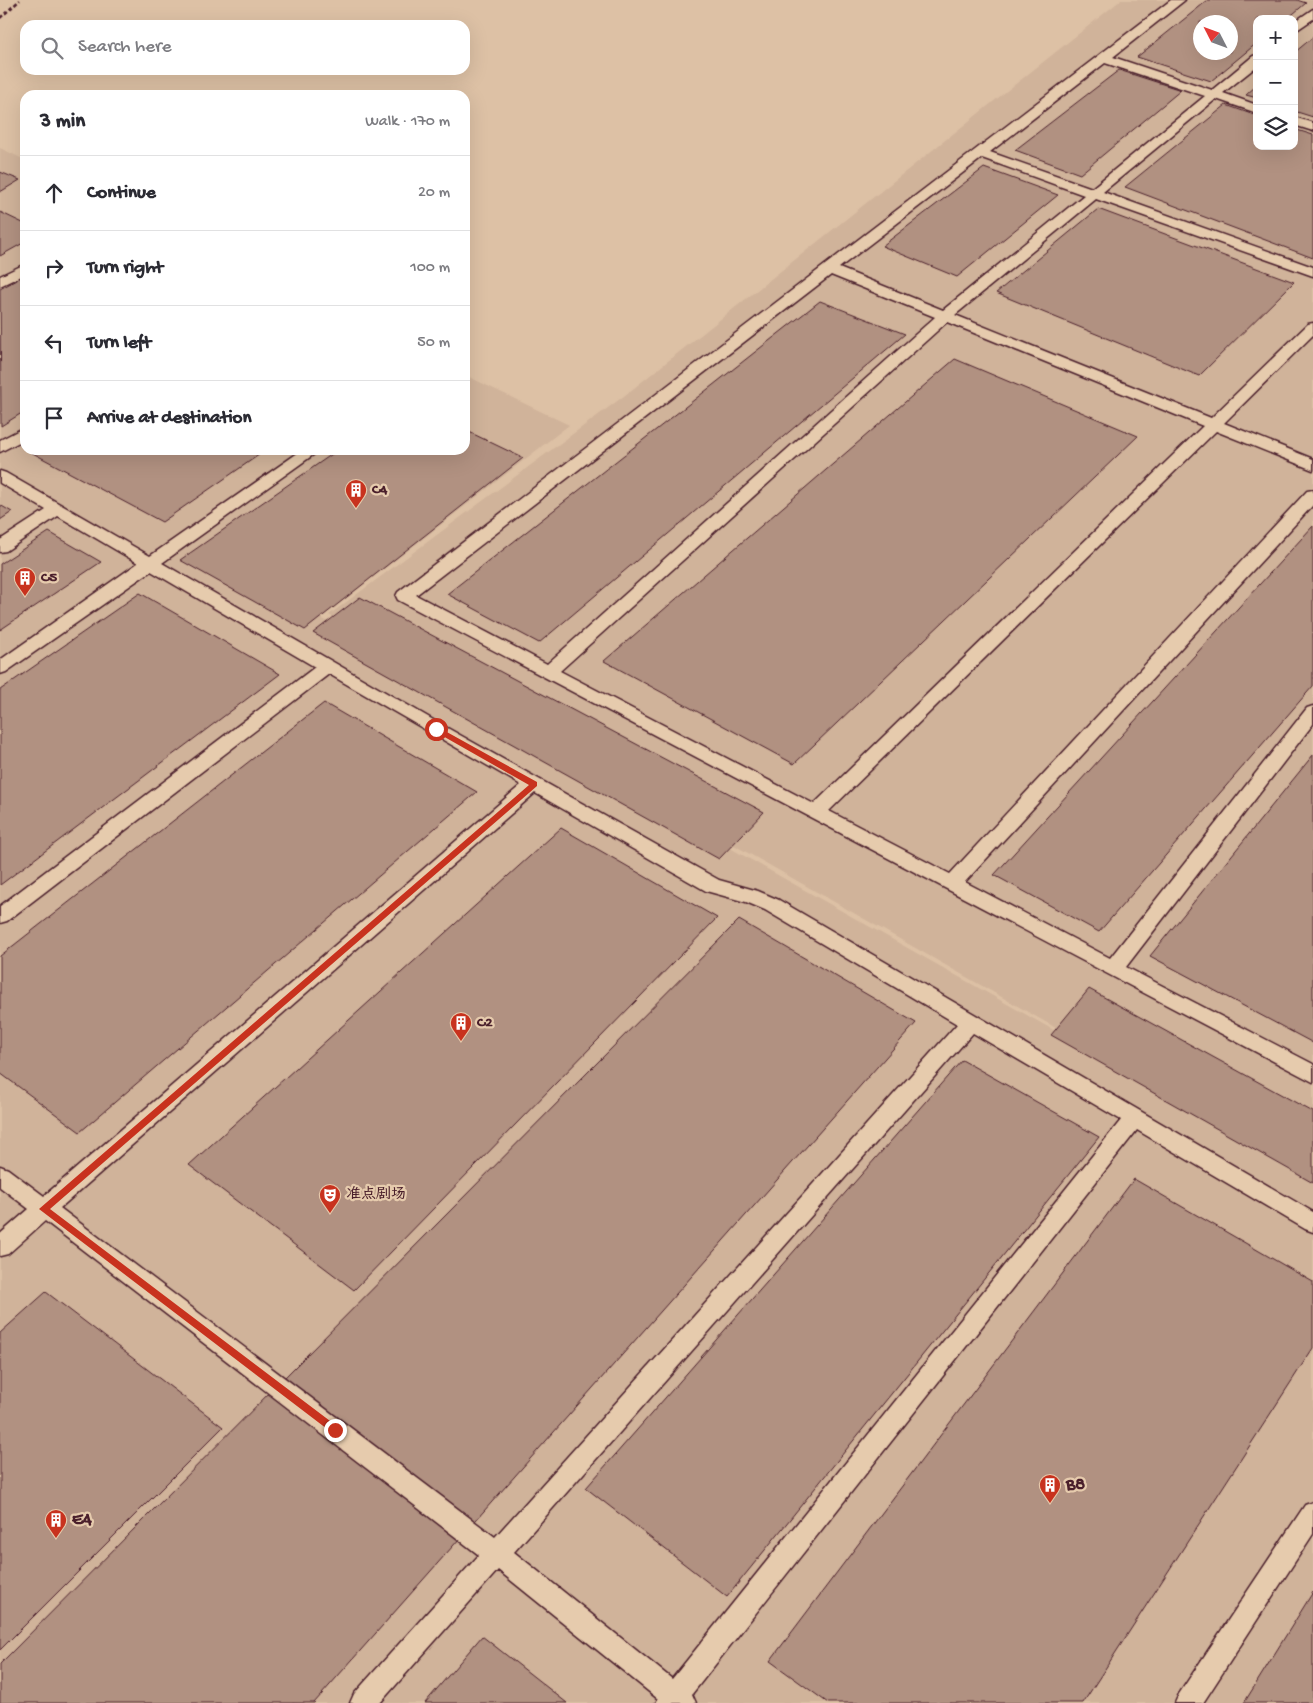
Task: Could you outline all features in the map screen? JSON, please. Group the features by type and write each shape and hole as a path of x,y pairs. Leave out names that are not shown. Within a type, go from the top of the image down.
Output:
{"lane":[{"path":"1179,0 404,596 1313,1074"},
{"path":"1298,25 1313,13"},
{"path":"1104,58 1253,108"},
{"path":"548,672 945,316 1256,60"},
{"path":"1298,122 1313,128"},
{"path":"981,152 1313,272"},
{"path":"829,269 1313,465"},
{"path":"0,282 20,271"},
{"path":"816,813 1215,425 1313,327"},
{"path":"0,447 20,435"},
{"path":"0,668 305,455"},
{"path":"0,476 713,886 751,896 772,905 1313,1223"},
{"path":"952,884 1313,495"},
{"path":"0,547 58,509"},
{"path":"0,916 328,666"},
{"path":"1113,969 1313,712"},
{"path":"0,1247 534,784"},
{"path":"363,1703 971,1022"},
{"path":"0,1175 496,1552 676,1701 1134,1119"},
{"path":"1188,1703 1313,1513"}],"path":[{"path":"0,18 20,0"}],"shaded area":[{"path":"1121,0 1313,0 1313,1174 329,615 624,396"},
{"path":"0,148 20,158 20,455 470,455 470,377 569,425 321,618 1313,1176 1313,1703 0,1703"}],"building":[{"path":"1208,0 1297,0 1306,3 1292,15 1253,15 1253,46 1238,59 1238,15 1193,15 1193,60 1236,60 1211,81 1137,57"},
{"path":"1313,37 1313,117 1298,112 1298,50"},
{"path":"1119,70 1181,90 1080,174 1015,150"},
{"path":"1253,89 1253,97 1246,95"},
{"path":"1226,105 1253,115 1253,150 1298,150 1298,130 1313,135 1313,258 1125,187"},
{"path":"984,168 1058,195 957,277 882,246"},
{"path":"0,172 20,180 0,192"},
{"path":"1098,209 1294,282 1199,376 996,293"},
{"path":"0,212 20,222 20,245 0,256"},
{"path":"20,278 20,414 1,426 0,289"},
{"path":"820,301 905,334 539,643 447,594"},
{"path":"955,359 1138,436 794,764 604,661"},
{"name":"C4","path":"470,432 523,458 305,630 180,560 331,455 470,455"},
{"path":"36,455 259,455 162,522"},
{"path":"0,505 12,512 0,520"},
{"path":"1313,526 1313,686 1099,932 994,875"},
{"name":"C5","path":"49,532 101,562 0,630 0,564"},
{"path":"140,593 280,674 0,885 0,690"},
{"path":"360,597 764,812 719,859 313,633"},
{"path":"324,703 477,792 80,1132 0,1073 0,956"},
{"path":"1313,755 1313,1043 1150,956"},
{"name":"C2","path":"561,828 717,918 354,1290 189,1165"},
{"path":"739,920 916,1023 314,1703 0,1703 0,1664"},
{"path":"1089,989 1313,1112 1313,1183 1051,1035"},
{"path":"962,1060 1099,1137 727,1597 586,1488"},
{"name":"B8","path":"1134,1179 1313,1282 1313,1348 1083,1703 828,1703 770,1661"},
{"name":"E4","path":"46,1292 223,1427 0,1650 0,1333"},
{"path":"1313,1592 1313,1703 1244,1703"},
{"path":"482,1636 567,1703 425,1703"}],"place":[{"name":"C4","path":"356,509"},
{"name":"C5","path":"25,597"},
{"name":"C2","path":"461,1042"},
{"name":"准点剧场","path":"330,1214"},
{"name":"B8","path":"1050,1504"},
{"name":"E4","path":"56,1539"}],"route":[{"path":"335,1430 44,1209 534,784 436,729"}]}
